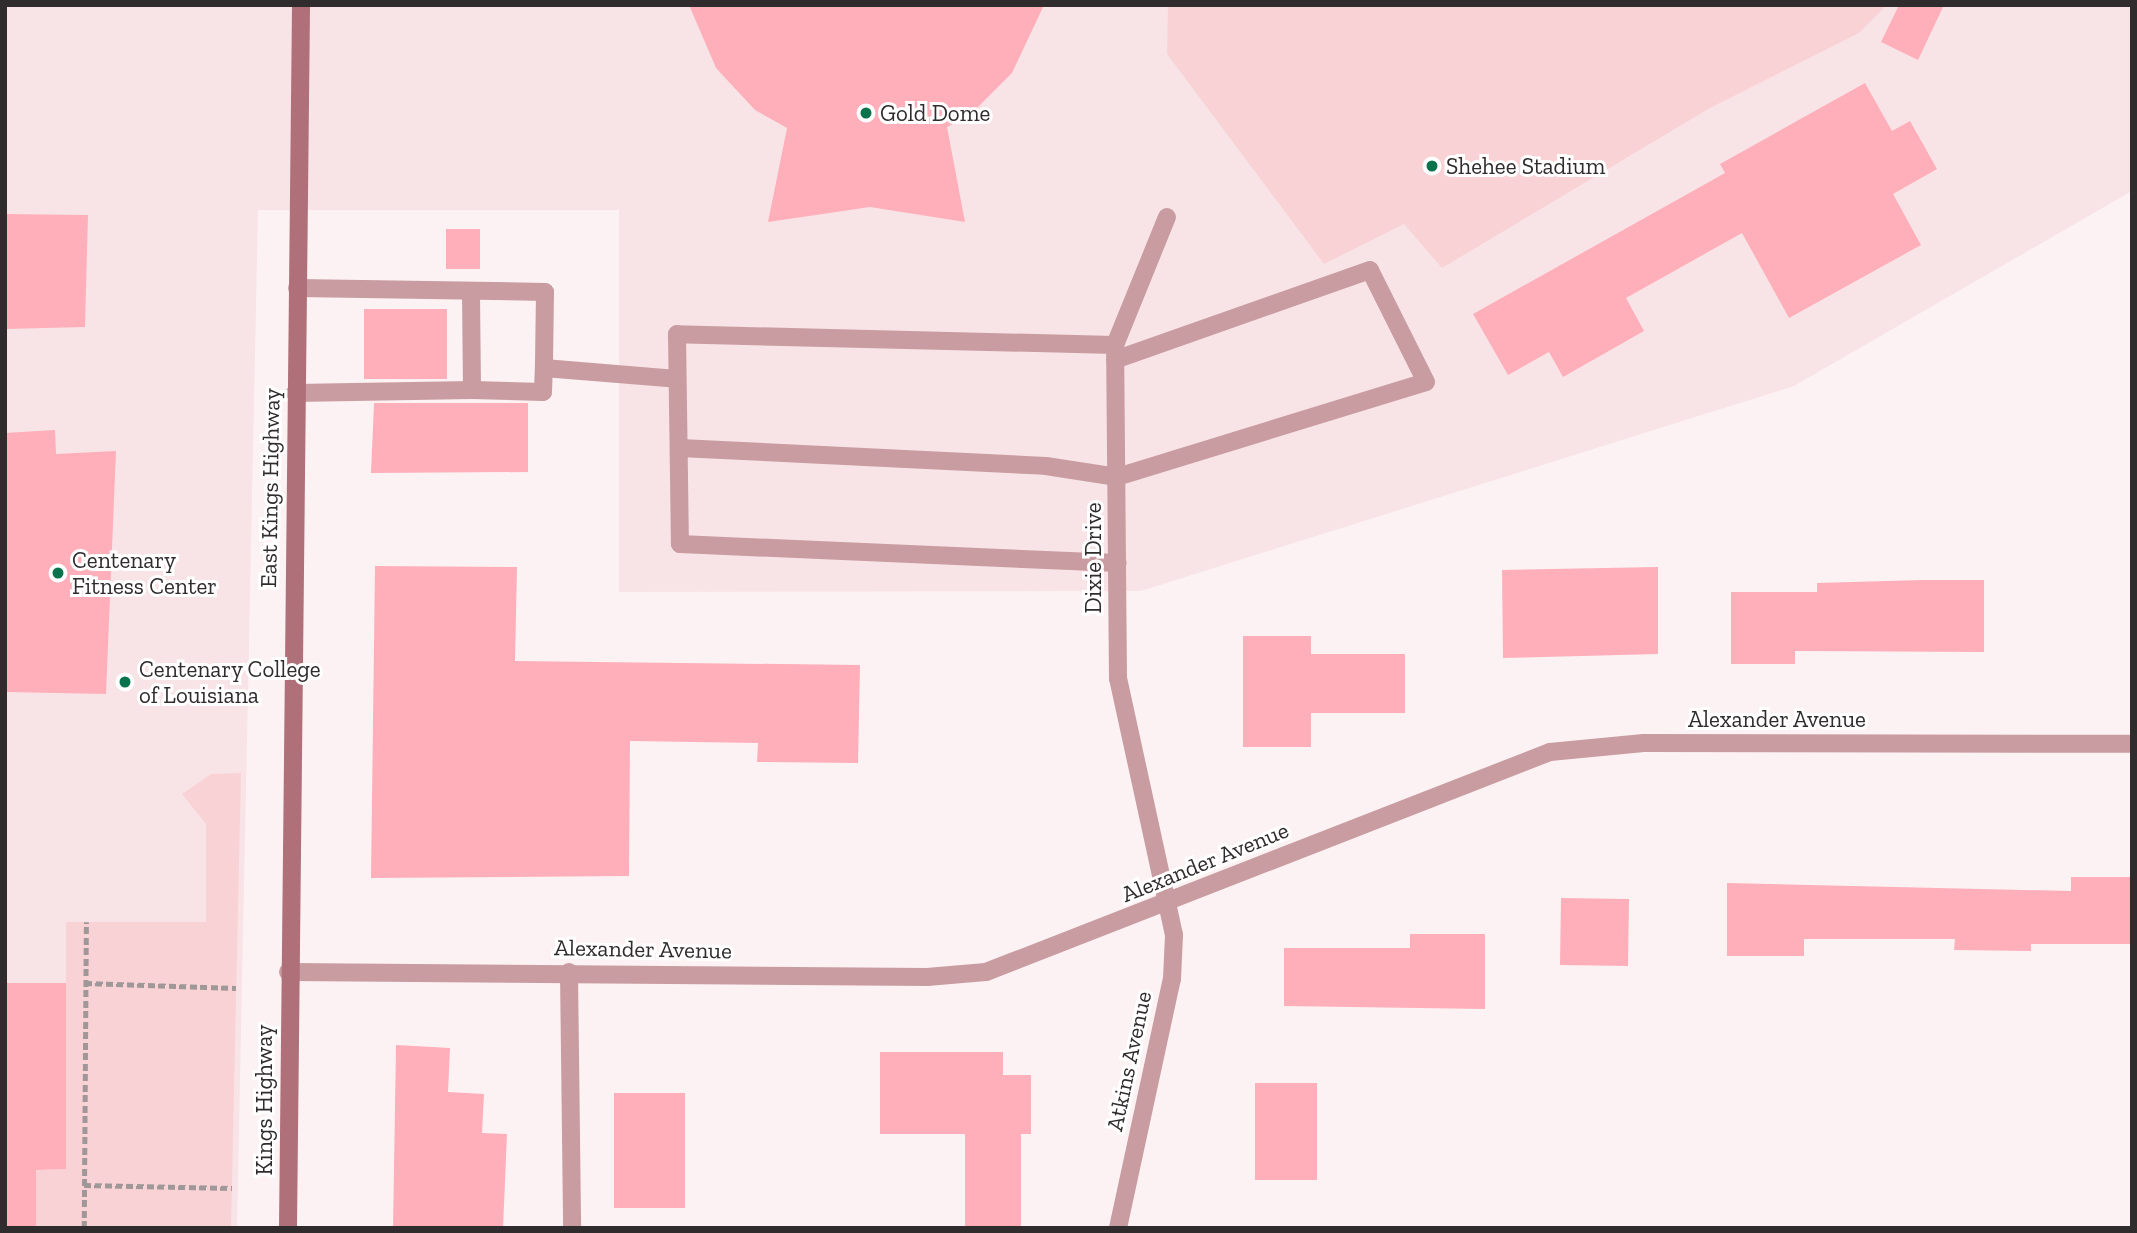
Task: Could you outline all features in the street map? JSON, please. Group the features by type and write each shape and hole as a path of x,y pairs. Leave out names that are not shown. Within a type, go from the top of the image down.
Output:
{"main road":[{"name":"East Kings Highway","path":"288,972 301,5"},
{"name":"Kings Highway","path":"288,972 288,1228"}],"street":[{"name":"Dixie Drive","path":"1167,217 1115,352 1122,710 1167,904"},
{"path":"680,448 1046,466 1117,477 1426,382 1370,270 1115,352 677,334 680,544 1118,563"},
{"path":"296,393 472,390 543,392 545,292 297,288"},
{"path":"471,291 472,390"},
{"path":"544,368 677,379"},
{"name":"Alexander Avenue","path":"288,972 986,972 1167,904 1483,775 1573,748 2132,744"},
{"name":"Atkins Avenue","path":"1118,1228 1172,979 1174,935 1167,904"},
{"path":"569,972 572,1228"}],"path":[{"path":"83,1228 86,922"},
{"path":"85,983 236,988"},
{"path":"84,1185 232,1188"}],"shaded area":[{"name":"Centenary College of Louisiana","path":"5,5 2132,5 2132,191 1794,386 1141,591 619,592 619,210 258,210 237,1228 5,1228"},
{"name":"Shehee Stadium","path":"1168,5 1887,5 1859,33 1710,108 1442,268 1404,224 1324,264 1167,54"},
{"path":"241,773 231,1228 36,1228 36,1170 66,1169 66,922 206,922 206,824 182,794 211,774"}],"building":[{"name":"Gold Dome","path":"689,5 1044,5 1012,73 969,116 947,127 965,222 870,207 768,222 787,128 755,110 716,68"},
{"path":"1899,5 1944,5 1918,60 1881,42"},
{"path":"1865,83 1892,131 1910,121 1937,169 1893,194 1921,245 1789,318 1742,233 1626,298 1644,331 1563,377 1549,352 1508,375 1473,314 1725,173 1720,164"},
{"path":"5,214 88,215 85,327 5,329"},
{"path":"446,229 480,229 480,269 446,269"},
{"path":"364,309 447,309 447,379 364,379"},
{"path":"374,403 528,403 528,472 371,473"},
{"name":"Centenary Fitness Center","path":"55,430 56,454 116,451 106,694 5,692 5,433"},
{"path":"375,566 517,567 515,661 860,665 858,763 757,762 758,743 630,741 629,876 371,878"},
{"path":"1658,567 1658,654 1503,658 1502,570"},
{"path":"1984,580 1984,652 1795,651 1795,664 1731,664 1731,592 1817,592 1817,583"},
{"path":"1243,636 1311,636 1311,654 1405,654 1405,713 1311,713 1311,747 1243,747"},
{"path":"2071,877 2132,877 2132,944 2031,944 2031,951 1954,950 1955,939 1804,939 1804,956 1727,956 1727,883 2071,891"},
{"path":"1561,898 1629,899 1628,966 1560,965"},
{"path":"1410,934 1485,934 1485,1009 1284,1006 1284,948 1410,948"},
{"path":"5,983 66,983 66,1169 36,1170 36,1228 5,1228"},
{"path":"396,1045 450,1048 448,1092 484,1094 482,1133 507,1134 503,1228 393,1228"},
{"path":"880,1052 1003,1052 1003,1075 1031,1075 1031,1134 1021,1134 1021,1228 965,1228 965,1134 880,1134"},
{"path":"1255,1083 1317,1083 1317,1180 1255,1180"},
{"path":"614,1093 685,1093 685,1208 614,1208"}],"place":[{"name":"Gold Dome","path":"866,113"},
{"name":"Shehee Stadium","path":"1432,166"},
{"name":"Centenary Fitness Center","path":"58,573"},
{"name":"Centenary College of Louisiana","path":"125,682"}]}
